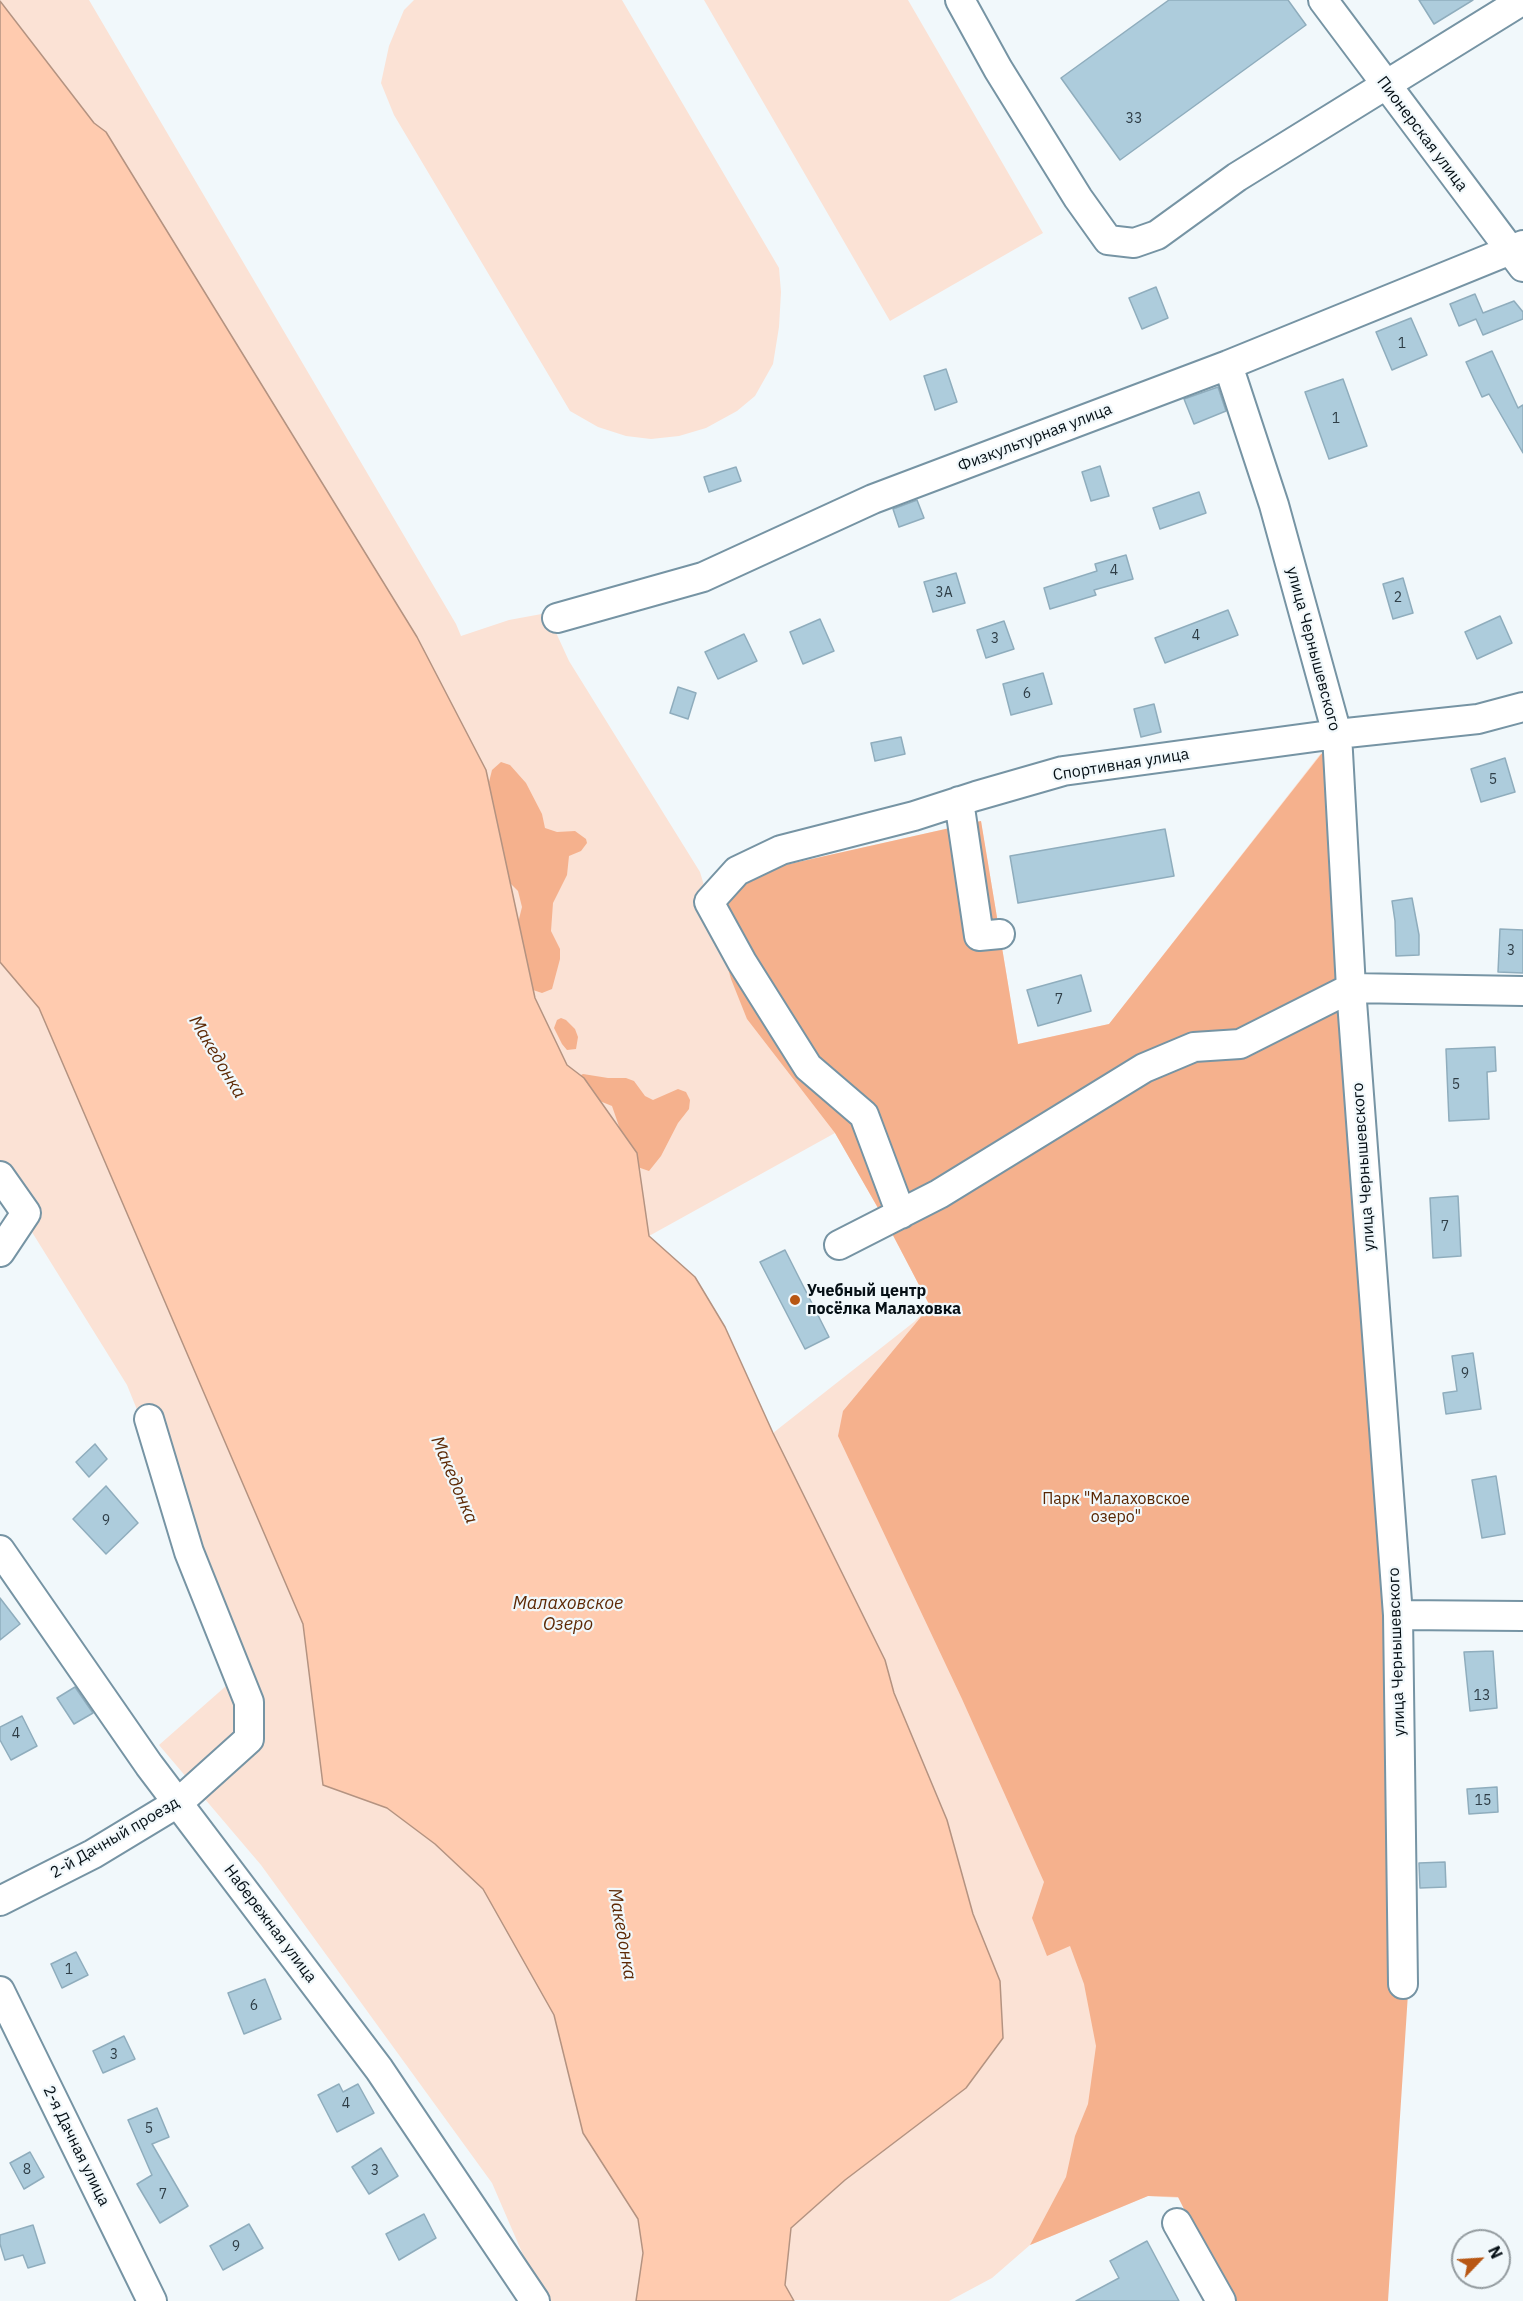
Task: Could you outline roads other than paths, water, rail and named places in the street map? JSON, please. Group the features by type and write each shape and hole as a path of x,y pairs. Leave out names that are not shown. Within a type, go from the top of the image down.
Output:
{"street":[{"path":"960,0 1041,141 1108,240 1134,243 1157,235 1237,177 1523,0"},
{"name":"Пионерская улица","path":"1323,0 1385,85 1519,254"},
{"name":"Физкультурная улица","path":"557,618 703,577 873,499 1519,254"},
{"name":"улица Чернышевского","path":"1228,365 1274,505 1337,734 1351,988 1398,1615 1403,1984"},
{"name":"Спортивная улица","path":"901,1214 864,1115 808,1067 754,981 709,902 737,871 782,850 914,816 1064,771 1337,734 1478,718 1523,707"},
{"path":"959,801 980,936 1000,933"},
{"path":"839,1245 939,1194 1144,1068 1194,1047 1240,1044 1351,988 1523,991"},
{"path":"0,1176 26,1213 0,1252"},
{"name":"2-й Дачный проезд","path":"0,1901 93,1854 179,1802 249,1739 249,1702 189,1552 149,1419"},
{"name":"Набережная улица","path":"0,1550 149,1765 379,2069 535,2301"},
{"path":"1398,1615 1523,1616"},
{"name":"2-я Дачная улица","path":"0,1991 152,2301"},
{"path":"1178,2223 1221,2301"}],"water":[{"name":"Малаховское Озеро","path":"0,1 94,123 106,132 417,637 486,770 535,998 567,1065 584,1078 637,1153 649,1236 695,1277 725,1327 773,1433 885,1660 894,1693 947,1820 973,1914 1000,1981 1003,2038 966,2088 845,2180 791,2228 785,2285 794,2301 636,2301 643,2253 638,2219 583,2133 554,2015 483,1889 435,1844 387,1808 323,1785 303,1624 39,1008 0,962"}],"place":[{"name":"Учебный центр посёлка Малаховка","path":"795,1300"}],"water label":[{"name":"Македонка","path":"217,1057"},
{"name":"Македонка","path":"454,1480"},
{"name":"Македонка","path":"622,1934"}],"park label":[{"name":"Парк \"Малаховское озеро\"","path":"1116,1508"}]}
